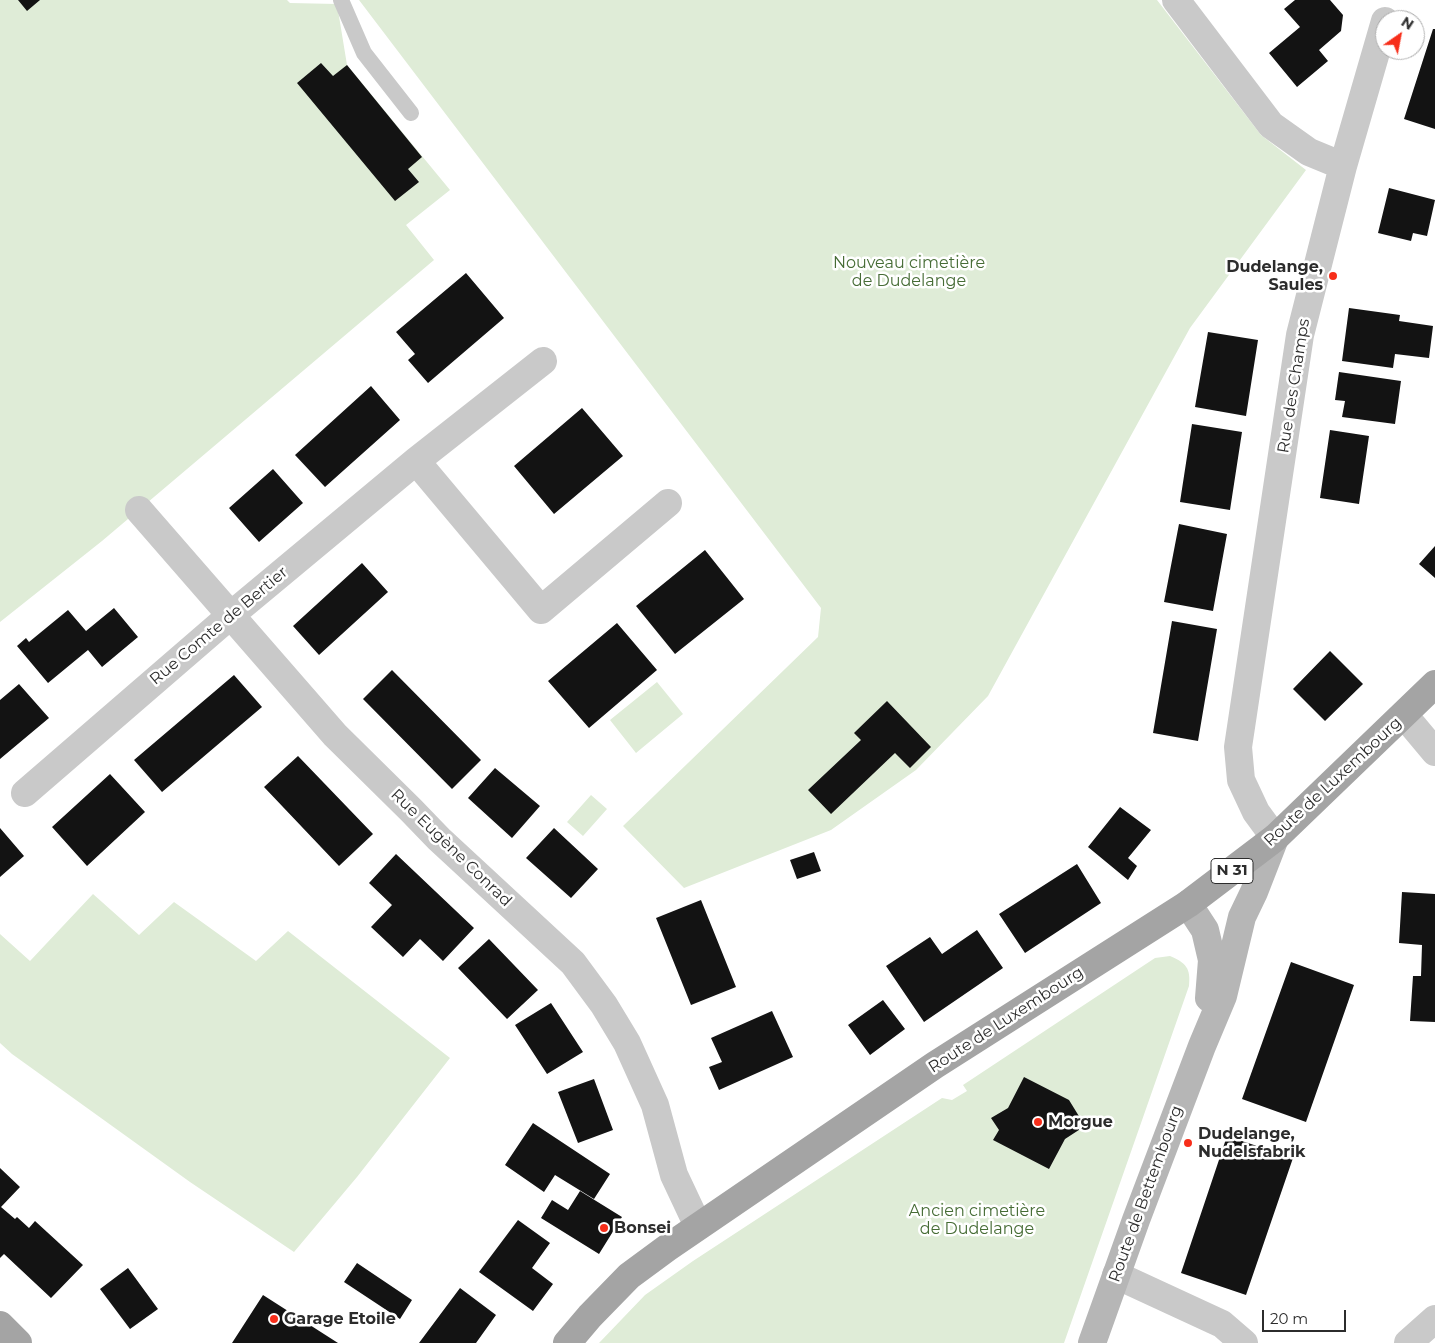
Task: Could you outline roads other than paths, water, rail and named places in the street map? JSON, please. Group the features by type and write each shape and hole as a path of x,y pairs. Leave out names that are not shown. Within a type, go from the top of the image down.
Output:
{"main road":[{"name":"Route de Luxembourg","path":"568,1343 590,1316 629,1276 698,1226 936,1065 1188,904 1275,838 1435,684"},
{"name":"Route de Bettembourg","path":"1092,1343 1202,1046 1223,996 1242,917 1275,838"},
{"name":"Route de Bettembourg","path":"1188,904 1206,930 1212,960 1210,992 1202,1046"},
{"path":"0,1325 18,1343"}],"street":[{"path":"1176,0 1271,125 1310,152 1343,166"},
{"name":"Rue des Champs","path":"1275,838 1256,812 1241,780 1238,747 1300,334 1343,166 1375,55"},
{"name":"Rue Comte de Bertier","path":"25,793 230,615 416,461 543,361"},
{"path":"416,461 541,610 668,503"},
{"name":"Rue Eugène Conrad","path":"139,510 335,735 412,810 439,840 573,963 604,1005 627,1043 655,1105 674,1175 698,1226"},
{"path":"1404,715 1435,752"},
{"path":"1116,1275 1222,1324 1244,1343"},
{"path":"1408,1343 1435,1319"}],"lane":[{"path":"341,0 364,53 412,113"}],"place":[{"name":"Dudelange, Saules","path":"1333,276"},
{"name":"Morgue","path":"1038,1122"},
{"name":"Dudelange, Nudelsfabrik","path":"1188,1143"},
{"name":"Bonsei","path":"604,1228"},
{"name":"Garage Etoile","path":"274,1319"}],"park label":[{"name":"Nouveau cimetière de Dudelange","path":"909,272"},
{"name":"Ancien cimetière de Dudelange","path":"977,1220"}]}
